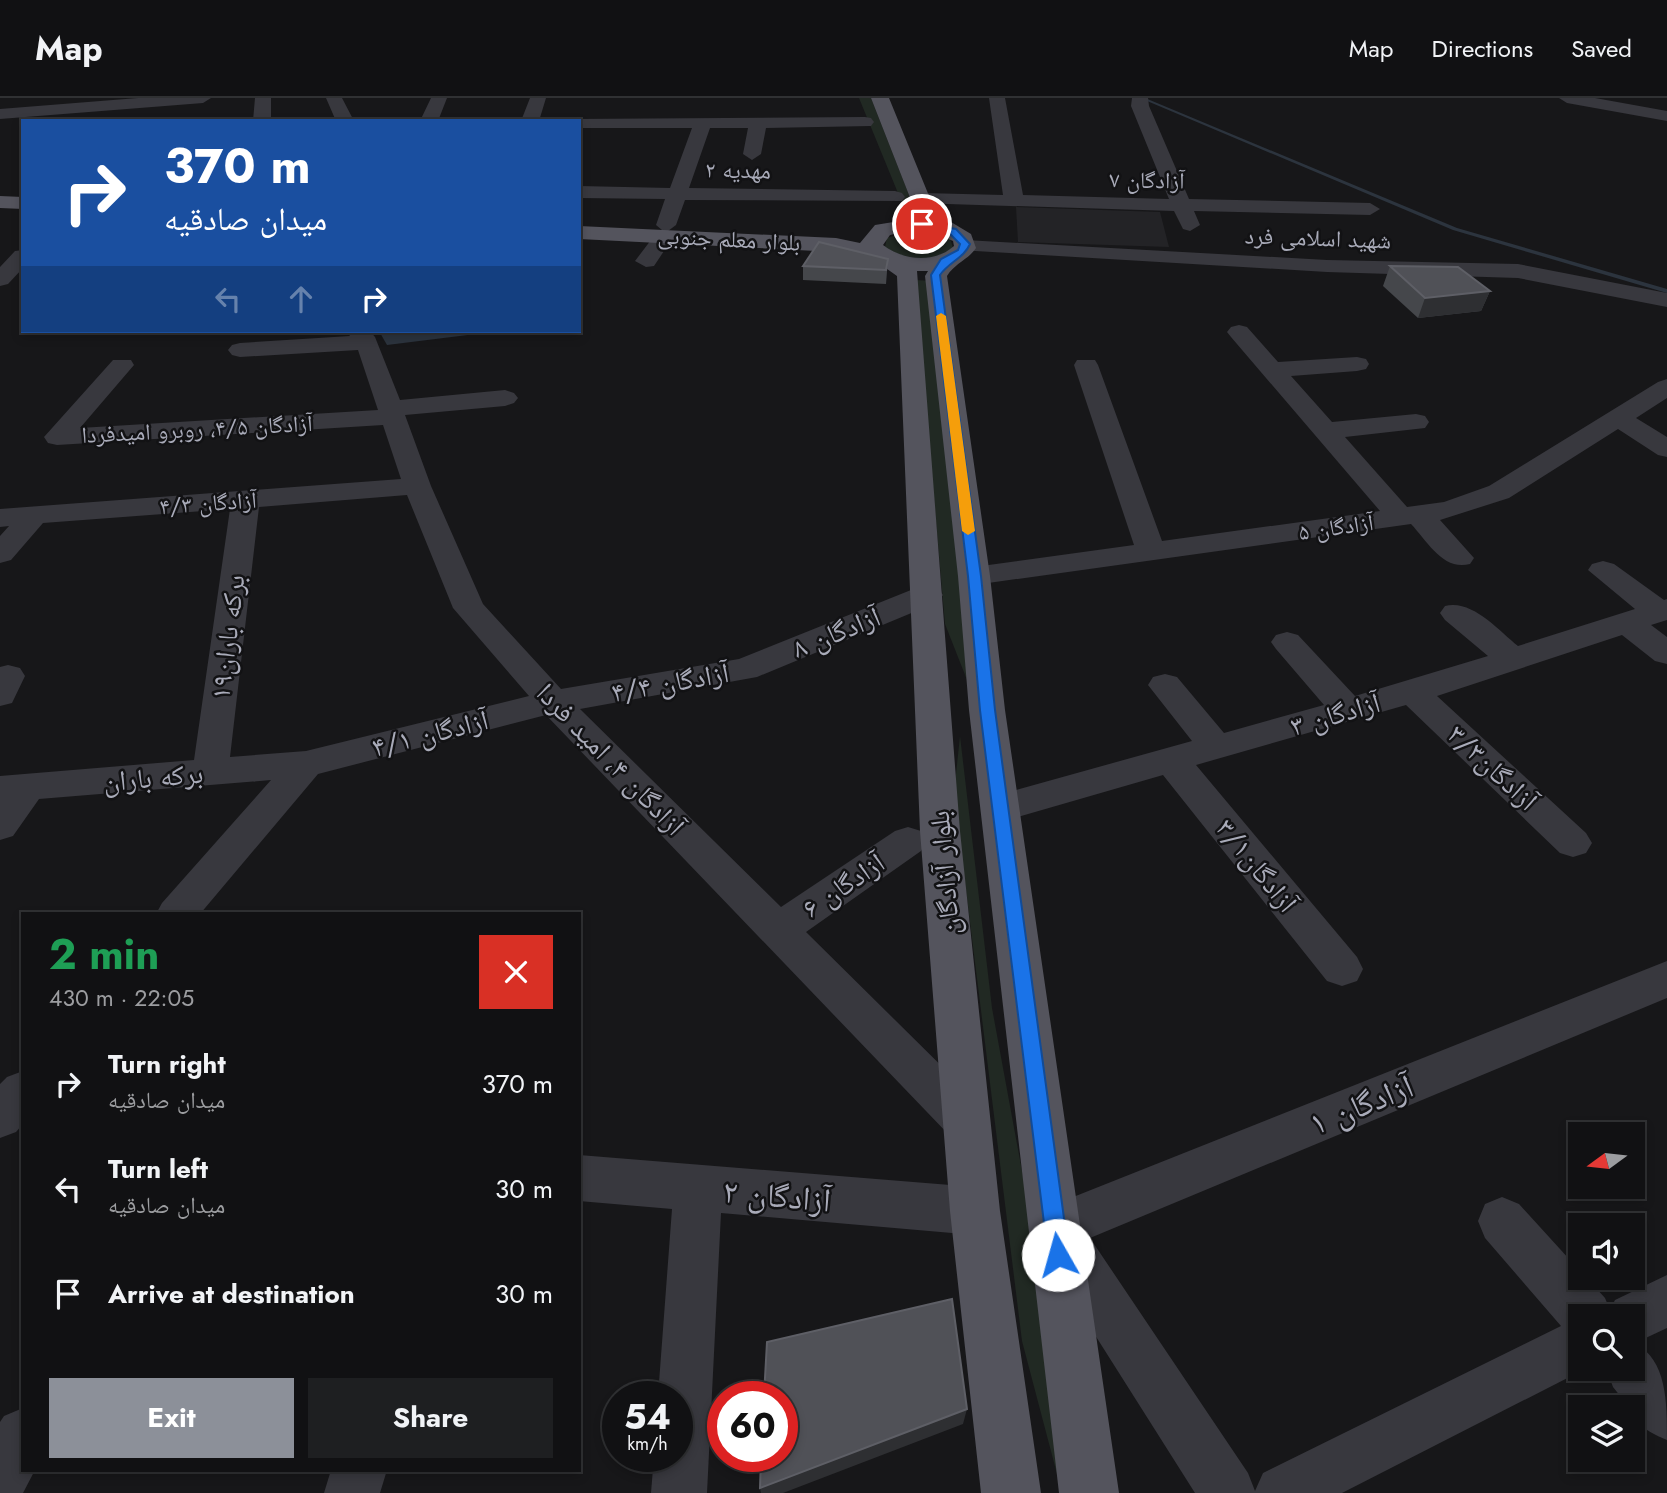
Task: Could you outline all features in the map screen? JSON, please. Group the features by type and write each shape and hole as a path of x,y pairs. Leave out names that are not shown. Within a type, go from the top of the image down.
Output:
{"main road":[{"path":"855,98 868,128"},
{"path":"880,98 923,200 927,216 951,245"},
{"path":"885,172 901,214 885,243"},
{"path":"0,190 21,192"},
{"path":"0,202 21,203"},
{"name":"بلوار معلم جنوبی","path":"581,221 836,245 885,243"},
{"path":"885,243 922,224 951,245"},
{"name":"بلوار معلم جنوبی","path":"581,232 665,231"},
{"path":"885,243 914,264 951,245"},
{"name":"بلوار آزادگان","path":"885,243 908,274 940,831 975,1211 1011,1493"},
{"path":"951,245 936,275 974,576 987,710 1089,1493"},
{"path":"934,710 987,710"}],"street":[{"path":"0,131 4,114 85,103 139,103 200,98"},
{"path":"262,119 263,98"},
{"path":"334,98 344,119"},
{"path":"430,119 439,98"},
{"path":"531,119 538,98"},
{"path":"997,98 1014,201"},
{"path":"1140,98 1140,106 1204,259"},
{"path":"1567,98 1667,116"},
{"path":"134,119 139,103"},
{"path":"581,123 626,117 703,123 722,116 758,122 868,128"},
{"path":"752,153 758,122"},
{"path":"646,261 665,231 675,194 703,123"},
{"name":"مهدیه ۲","path":"581,192 895,197"},
{"name":"آزادگان ۷","path":"923,200 1370,209"},
{"path":"0,244 21,244"},
{"name":"شهید اسلامی فرد","path":"951,245 1015,251 1518,271 1667,300"},
{"path":"0,279 21,258"},
{"path":"1239,332 1325,431 1410,516 1459,558"},
{"path":"240,350 362,336"},
{"name":"آزادگان ۴، امید فردا","path":"362,336 417,486 469,608 553,702 966,1121"},
{"path":"1272,370 1357,364"},
{"name":"آزادگان ۴/۵، روبرو امیدفردا","path":"122,365 57,437 391,413"},
{"path":"1086,365 1151,552"},
{"name":"آزادگان ۵","path":"974,576 1449,510 1499,492 1667,387"},
{"path":"391,413 505,398"},
{"path":"1618,418 1667,449"},
{"path":"1325,431 1416,422"},
{"name":"آزادگان ۴/۳","path":"0,517 245,501 417,486"},
{"name":"برکه باران۱۹","path":"210,772 245,501"},
{"path":"0,554 35,515"},
{"path":"1603,570 1651,614 1667,653"},
{"name":"آزادگان ۸","path":"745,669 927,595"},
{"path":"1456,613 1512,658"},
{"name":"آزادگان ۳","path":"1000,808 1412,692 1651,614"},
{"path":"1286,642 1348,710"},
{"name":"آزادگان ۴/۴","path":"553,702 745,669"},
{"path":"1165,685 1217,748"},
{"name":"آزادگان۳/۳","path":"1412,692 1573,843"},
{"name":"آزادگان ۴/۱","path":"306,764 553,702"},
{"name":"آزادگان۳/۱","path":"1172,761 1342,969"},
{"path":"178,912 306,764"},
{"name":"برکه باران","path":"13,789 306,764"},
{"path":"0,826 13,789"},
{"name":"آزادگان ۶","path":"778,930 908,841"},
{"name":"آزادگان ۱","path":"1055,1228 1667,979"},
{"path":"21,1093 0,1119 21,1124"},
{"name":"آزادگان ۲","path":"581,1178 975,1211"},
{"path":"679,1493 698,1188"},
{"path":"1502,1221 1576,1304"},
{"path":"1055,1228 1228,1493"},
{"path":"1645,1312 1667,1301"},
{"path":"1283,1493 1568,1350"},
{"path":"1642,1381 1667,1413"},
{"path":"0,1480 21,1439"},
{"path":"352,1493 358,1472"}],"shaded area":[{"path":"859,98 871,98 917,215 907,215"},
{"path":"1016,207 1160,212 1169,247 1018,242"},
{"path":"913,230 934,231 950,238 953,248 936,256 919,258 902,255 885,247 887,238"},
{"path":"915,280 932,281 969,685 945,624"},
{"path":"380,333 484,333 387,345"},
{"path":"960,736 992,1008 1024,1182 1062,1493 1022,1341 954,793"}],"building":[{"path":"819,242 888,259 886,270 803,266"},
{"path":"1390,266 1458,267 1490,291 1425,298"},
{"path":"952,1299 967,1409 760,1488 760,1472 798,1472 798,1381 765,1381 767,1342"}],"waterway":[{"path":"1142,98 1455,229 1667,291"}],"slow traffic":[{"path":"941,316 968,531"}],"route":[{"path":"922,224 952,231 963,239 965,244 962,252 945,261 936,275 974,576 987,710 1058,1255"}]}
